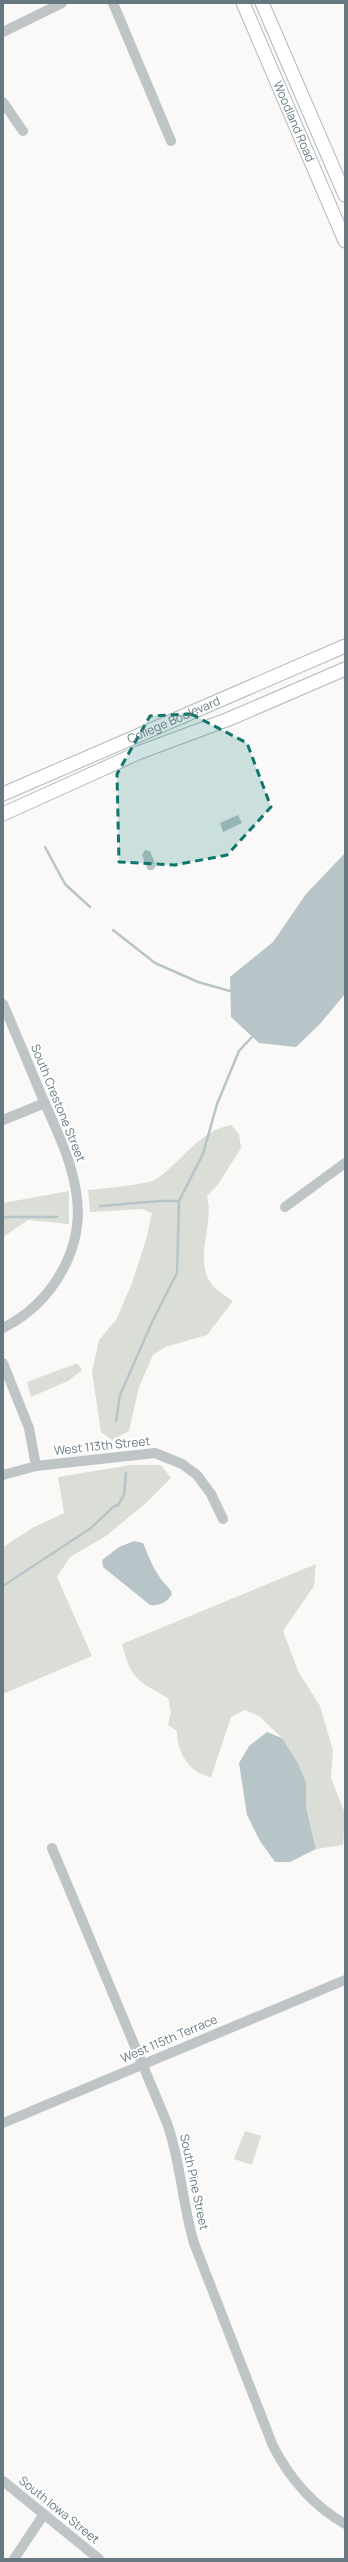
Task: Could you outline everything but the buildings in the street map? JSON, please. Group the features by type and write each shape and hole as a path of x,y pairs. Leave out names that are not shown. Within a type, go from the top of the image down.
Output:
{"main road":[{"name":"Woodland Road","path":"243,3 345,241"},
{"name":"Woodland Road","path":"262,3 345,196"},
{"name":"College Boulevard","path":"3,794 345,646"},
{"name":"College Boulevard","path":"3,814 138,753 229,719 345,669"}],"street":[{"path":"3,32 62,3"},
{"path":"113,3 170,141"},
{"path":"3,102 24,130"},
{"name":"South Crestone Street","path":"3,1004 69,1159 77,1191 78,1223 72,1251 56,1282 36,1306 3,1328"},
{"path":"3,1120 45,1102"},
{"path":"285,1207 345,1163"},
{"path":"3,1363 29,1428 36,1466"},
{"name":"West 113th Street","path":"3,1475 36,1466 155,1452 182,1464 197,1475 211,1494 222,1519"},
{"name":"South Pine Street","path":"52,1848 143,2063 177,2150 186,2211 194,2243 273,2446 286,2469 304,2493 330,2515 345,2524"},
{"name":"West 115th Terrace","path":"3,2123 143,2063 345,1980"},
{"name":"South Iowa Street","path":"3,2481 99,2559"},
{"path":"14,2559 44,2514"}],"highlighted area":[{"path":"191,714 247,743 271,807 227,855 175,865 119,862 117,774 150,716"}],"shaded area":[{"path":"238,815 242,823 223,832 220,823"},
{"path":"145,850 150,851 156,866 153,870 148,870 142,855"},
{"path":"345,853 345,994 320,1024 296,1047 259,1043 231,1017 230,977 273,942 306,894"},
{"path":"231,1125 239,1134 241,1148 219,1183 207,1196 209,1207 204,1265 207,1276 213,1286 233,1301 207,1335 165,1347 153,1355 139,1387 129,1431 112,1440 101,1432 92,1372 99,1340 116,1320 132,1283 146,1240 152,1213 142,1209 90,1212 88,1190 151,1182 164,1173 199,1141 219,1128"},
{"path":"69,1191 69,1224 28,1220 3,1237 3,1203"},
{"path":"78,1364 82,1370 68,1381 31,1397 27,1382"},
{"path":"131,1465 161,1465 171,1478 146,1503 106,1536 70,1557 57,1577 92,1656 3,1694 3,1547 34,1527 64,1513 58,1477"},
{"path":"134,1541 143,1543 161,1579 172,1594 163,1603 150,1605 103,1567 102,1560 119,1547"},
{"path":"316,1564 314,1586 283,1631 298,1671 320,1706 333,1750 331,1778 345,1813 343,1845 316,1849 306,1807 306,1782 298,1763 282,1738 259,1716 245,1710 231,1717 211,1777 197,1772 186,1761 182,1754 177,1739 177,1731 168,1725 171,1712 168,1698 137,1678 125,1656 122,1644"},
{"path":"267,1732 282,1738 298,1763 306,1782 306,1807 316,1849 290,1862 275,1862 260,1841 247,1815 239,1763 249,1746"},
{"path":"245,2131 261,2136 252,2165 234,2159"}],"waterway":[{"path":"45,847 65,884 90,907"},
{"path":"113,930 155,963 198,982 230,991"},
{"path":"116,1421 120,1395 153,1320 177,1273 179,1201 203,1154 217,1104 239,1051 252,1037"},
{"path":"100,1206 160,1201 179,1201"},
{"path":"3,1217 57,1217"},
{"path":"3,1586 91,1528 113,1507 118,1505 124,1495 126,1473"}]}
